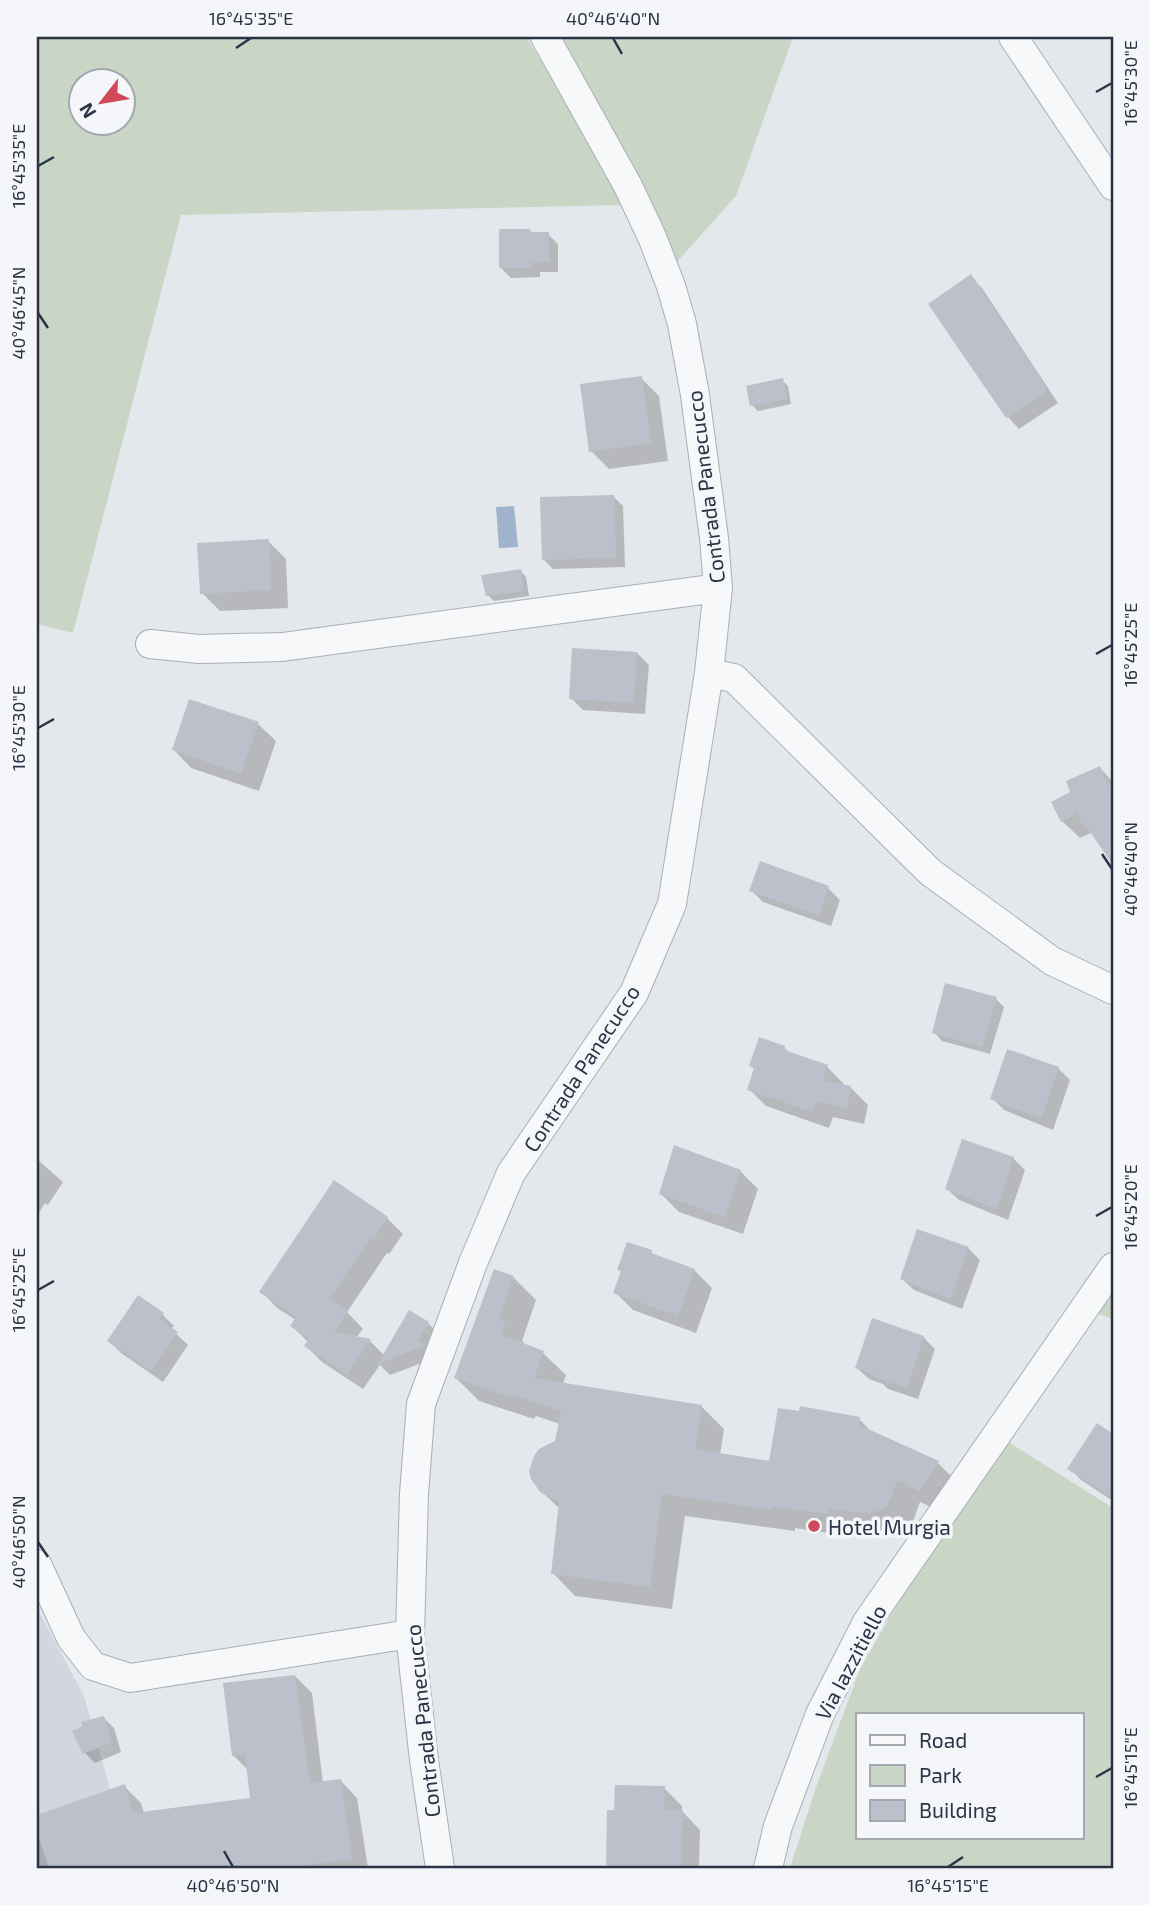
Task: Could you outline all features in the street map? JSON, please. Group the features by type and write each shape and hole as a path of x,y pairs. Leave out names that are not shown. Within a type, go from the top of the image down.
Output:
{"street":[{"name":"Contrada Panecucco","path":"440,1868 424,1760 410,1634 414,1494 421,1404 473,1264 511,1173 634,993 672,904 709,673 718,588 695,395 682,324 671,286 628,186 545,37"},
{"path":"1013,37 1113,187"},
{"path":"150,643 199,649 282,647 718,588"},
{"path":"709,673 734,678 930,872 1052,961 1113,990"},
{"name":"Via Iazzitiello","path":"768,1868 778,1826 820,1714 867,1622 1113,1267"},
{"path":"37,1564 71,1638 93,1666 130,1678 410,1634"}],"shaded area":[{"path":"37,1608 84,1696 132,1868 37,1868"}],"green space":[{"path":"37,37 526,37 595,146 624,205 181,215 73,633 37,624"},
{"path":"555,37 793,37 736,196 676,263"},
{"path":"1113,1286 1113,1319 1096,1313"},
{"path":"1007,1441 1113,1508 1113,1868 790,1868 815,1790 860,1669 907,1587"}],"water":[{"path":"514,506 518,547 499,548 496,507"}],"building":[{"path":"499,229 549,232 549,262 531,263 531,268 499,268"},
{"path":"971,274 1048,390 1006,418 928,304"},
{"path":"642,376 651,443 589,452 580,384"},
{"path":"783,378 787,399 750,406 746,386"},
{"path":"614,495 616,558 542,560 540,497"},
{"path":"269,539 271,590 200,594 197,543"},
{"path":"521,569 524,591 486,596 481,575"},
{"path":"572,648 637,652 634,703 569,699"},
{"path":"189,699 259,722 241,774 172,750"},
{"path":"1100,766 1108,786 1113,784 1113,865 1086,826 1083,827 1077,813 1061,822 1051,802 1070,792 1066,781"},
{"path":"760,861 829,886 819,915 749,891"},
{"path":"945,983 997,997 982,1047 932,1033"},
{"path":"759,1037 785,1046 784,1050 828,1065 823,1080 851,1086 847,1108 816,1101 812,1112 747,1090 754,1068 749,1066"},
{"path":"1007,1049 1059,1067 1041,1119 990,1099"},
{"path":"962,1139 1014,1157 997,1209 945,1189"},
{"path":"674,1145 741,1170 725,1217 659,1194"},
{"path":"334,1180 388,1217 373,1240 370,1238 329,1299 348,1311 334,1332 371,1339 347,1375 304,1346 309,1339 290,1326 296,1317 259,1292"},
{"path":"917,1229 969,1247 950,1299 900,1279"},
{"path":"627,1242 695,1269 678,1316 613,1293 621,1271 617,1270"},
{"path":"494,1269 514,1276 499,1320 505,1322 501,1335 544,1351 534,1378 702,1405 695,1449 769,1461 778,1408 799,1411 800,1406 860,1417 859,1425 939,1461 919,1491 897,1480 885,1508 869,1514 829,1509 828,1514 773,1507 772,1510 662,1494 650,1587 551,1574 559,1502 540,1492 529,1471 539,1449 555,1441 561,1411 454,1378"},
{"path":"138,1295 164,1313 159,1319 178,1332 151,1371 107,1341"},
{"path":"409,1310 429,1322 417,1341 425,1345 377,1365"},
{"path":"872,1318 924,1336 907,1388 855,1368"},
{"path":"1097,1423 1113,1434 1113,1498 1067,1469"},
{"path":"295,1675 310,1783 341,1779 352,1859 282,1868 49,1868 37,1832 37,1815 125,1784 133,1813 250,1798 245,1754 232,1756 223,1683"},
{"path":"104,1716 112,1742 83,1754 72,1731 83,1726 81,1722"},
{"path":"615,1785 665,1786 664,1809 683,1810 681,1868 617,1868 617,1865 606,1865 607,1810 614,1810"}],"place":[{"name":"Hotel Murgia","path":"814,1526"}]}
